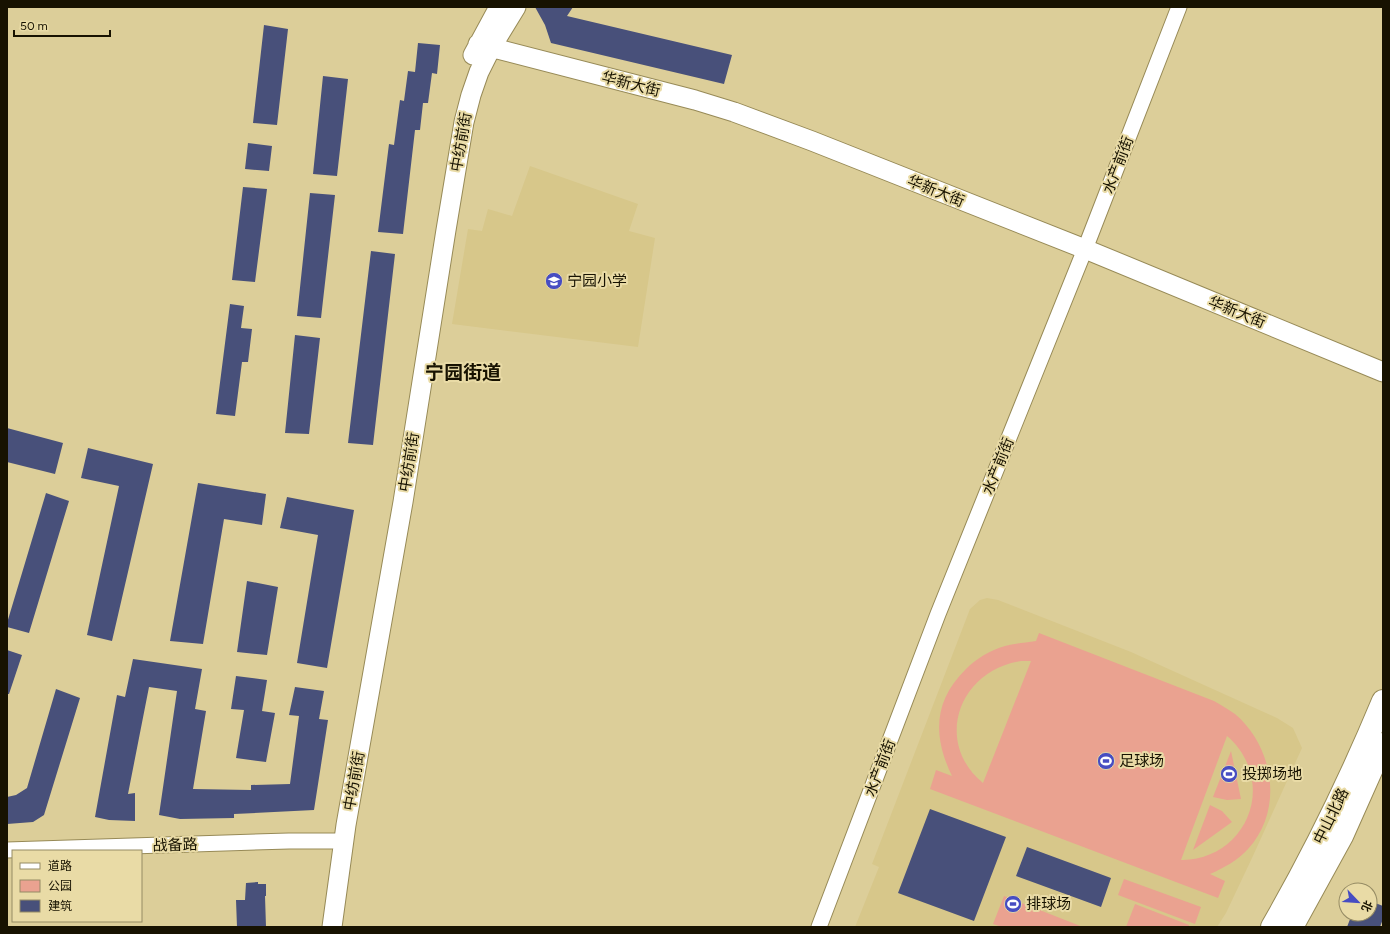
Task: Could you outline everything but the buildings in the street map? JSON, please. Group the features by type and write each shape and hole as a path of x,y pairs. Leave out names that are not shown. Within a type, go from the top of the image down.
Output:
{"main road":[{"name":"中山北路","path":"1272,927 1293,891 1334,811 1360,756 1383,700"},
{"name":"中山北路","path":"1292,927 1342,836 1383,744"}],"street":[{"path":"485,46 499,7"},
{"name":"中纺前街","path":"332,927 338,841 403,502 464,122 485,46 516,7"},
{"name":"水产前街","path":"819,927 938,614 1085,250 1179,7"},
{"name":"华新大街","path":"485,46 696,100 734,112 812,141 1085,250 1383,372"},
{"path":"320,927 326,877 338,841"},
{"name":"战备路","path":"7,850 338,841"}],"shaded area":[{"name":"宁园小学","path":"530,166 638,204 629,231 655,238 638,347 452,324 468,229 482,231 488,209 512,216"},
{"path":"987,598 998,600 1131,652 1277,718 1293,728 1302,748 1226,913 1217,927 855,927 879,867 872,864 970,609 980,600"}],"green space":[{"path":"1039,633 1214,701 1235,714 1248,728 1259,744 1266,761 1270,779 1270,798 1267,816 1259,833 1248,849 1240,857 1210,874 1225,881 1218,898 930,789 936,770 952,776 946,762 939,733 942,707 947,694 955,681 970,665 989,652 1009,645 1036,641","holes":["1021,661 1031,661 983,783 968,766 959,748 957,729 960,710 969,693 982,678 1000,667","1227,736 1240,750 1249,768 1253,785 1252,802 1247,818 1239,832 1228,844 1214,853 1198,858 1181,860"]},
{"name":"投掷场地","path":"1231,751 1241,799 1227,800 1213,797"},
{"name":"投掷场地","path":"1210,805 1222,811 1232,822 1193,850"},
{"path":"1124,879 1201,907 1195,924 1118,895"},
{"name":"排球场","path":"1004,896 1083,927 1002,927 993,924"},
{"path":"1135,904 1189,925 1189,927 1126,927"}],"place":[{"name":"宁园小学","path":"554,281"},
{"name":"足球场","path":"1106,761"},
{"name":"投掷场地","path":"1229,774"},
{"name":"排球场","path":"1013,904"}],"district":[{"name":"宁园街道","path":"463,372"}]}
